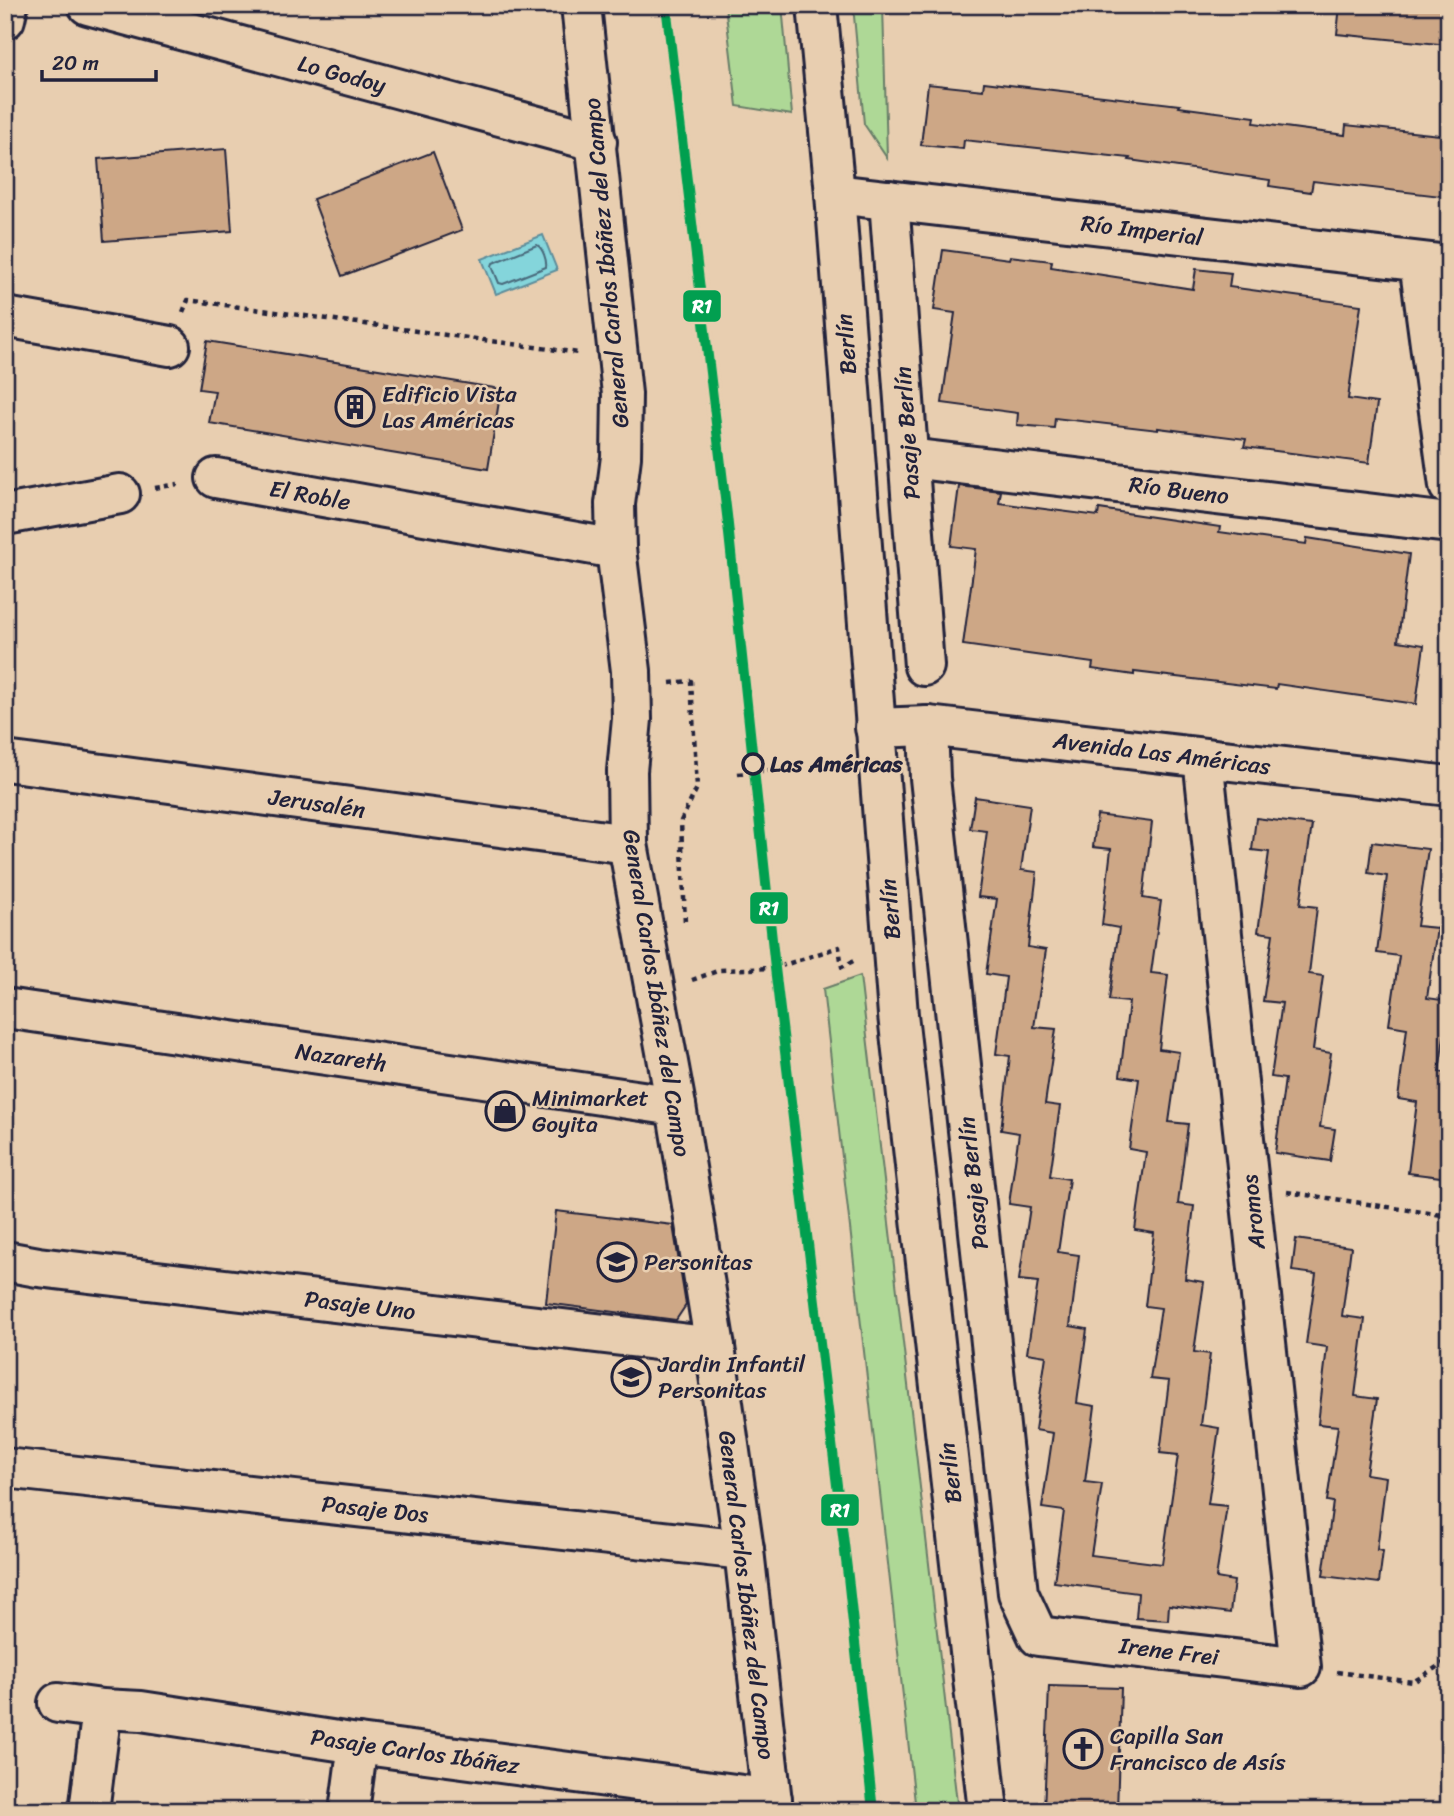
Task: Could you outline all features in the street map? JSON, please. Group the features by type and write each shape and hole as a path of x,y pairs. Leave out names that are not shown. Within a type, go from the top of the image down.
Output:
{"street":[{"path":"5,19 8,5"},
{"name":"Lo Godoy","path":"88,5 597,142"},
{"name":"General Carlos Ibáñez del Campo","path":"581,5 622,394 615,549 631,671 632,719 627,771 628,845 676,1105 715,1347 744,1550 773,1805"},
{"name":"Berlín","path":"817,5 835,194 898,1015 988,1811"},
{"name":"Río Imperial","path":"835,194 1434,264"},
{"name":"Pasaje Berlín","path":"889,200 924,666"},
{"path":"1434,264 1449,486"},
{"path":"5,317 170,346"},
{"name":"Río Bueno","path":"909,458 1449,523"},
{"name":"El Roble","path":"216,478 615,549"},
{"path":"5,515 120,494"},
{"name":"Pasaje Berlín","path":"928,726 930,778 1018,1593 1038,1636"},
{"name":"Avenida Las Américas","path":"875,728 928,726 1449,786"},
{"name":"Aromos","path":"1203,758 1301,1667"},
{"name":"Jerusalén","path":"5,761 628,845"},
{"name":"Nazareth","path":"5,1008 676,1105"},
{"name":"Pasaje Uno","path":"5,1261 52,1269 715,1347"},
{"name":"Pasaje Dos","path":"5,1468 744,1550"},
{"name":"Irene Frei","path":"1038,1636 1301,1667"},
{"name":"Pasaje Carlos Ibáñez","path":"58,1703 102,1709 141,1710 773,1805"},
{"path":"89,1811 102,1709"},
{"path":"349,1811 358,1744"}],"path":[{"path":"170,346 188,300 618,359"},
{"path":"120,494 216,478"},
{"path":"685,928 681,821 698,788 691,681"},
{"path":"738,774 796,766"},
{"path":"687,969 687,982 720,970 775,968 839,947"},
{"path":"1250,1187 1449,1216"},
{"path":"1301,1667 1413,1682 1449,1662"}],"green space":[{"path":"725,5 782,5 792,115 737,106"},
{"path":"853,5 883,5 887,158 864,124"},
{"path":"860,976 958,1811 916,1811 823,989"}],"water":[{"path":"543,235 557,270 496,294 482,259"}],"building":[{"path":"1340,5 1449,5 1449,45 1337,34"},
{"path":"984,82 1180,105 1179,107 1255,117 1254,123 1345,135 1346,125 1449,136 1449,197 1313,181 1311,192 1269,186 1270,180 1129,160 1130,158 964,140 963,149 921,145 928,84 983,90"},
{"path":"226,149 232,231 104,241 98,159"},
{"path":"433,152 462,230 342,276 313,199"},
{"path":"943,250 1009,259 1010,256 1052,261 1051,267 1193,289 1196,269 1231,273 1229,287 1361,305 1348,399 1377,403 1369,463 1244,447 1246,439 1158,428 1055,418 1054,428 1017,425 1018,413 942,403 955,313 934,310"},
{"name":"Edificio Vista Las Américas","path":"207,341 501,389 488,469 209,423 215,391 199,389"},
{"path":"959,486 1001,491 999,503 1098,516 1099,509 1220,527 1219,532 1306,544 1307,538 1409,554 1398,641 1424,645 1416,704 1277,684 1276,689 1134,672 1134,675 1092,669 1093,663 963,645 976,549 951,546"},
{"path":"975,797 1030,805 1021,870 1037,872 1028,947 1046,950 1034,1027 1056,1029 1045,1104 1060,1106 1050,1176 1069,1179 1058,1252 1079,1255 1070,1326 1087,1329 1077,1403 1095,1406 1085,1482 1102,1484 1091,1555 1162,1564 1178,1455 1160,1453 1169,1381 1150,1379 1161,1308 1145,1306 1154,1233 1135,1230 1146,1152 1129,1149 1139,1079 1120,1076 1129,1002 1109,1000 1119,928 1102,925 1111,849 1093,847 1097,815 1152,822 1143,898 1161,901 1151,973 1168,975 1159,1049 1179,1052 1169,1122 1188,1124 1178,1204 1194,1206 1185,1279 1204,1282 1194,1352 1210,1354 1201,1425 1219,1428 1208,1504 1227,1506 1216,1578 1234,1581 1230,1613 1169,1605 1168,1620 1136,1618 1138,1593 1054,1582 1064,1511 1042,1508 1053,1433 1035,1430 1046,1356 1027,1353 1038,1282 1019,1280 1030,1207 1009,1204 1019,1133 1001,1130 1010,1056 996,1054 1006,977 986,974 997,899 978,897 987,831 970,829"},
{"path":"1256,818 1312,825 1300,905 1317,907 1309,974 1323,976 1313,1050 1331,1053 1320,1127 1335,1129 1330,1161 1275,1153 1285,1079 1271,1077 1282,1003 1263,1001 1273,934 1258,932 1269,852 1252,850"},
{"path":"1372,842 1428,849 1417,926 1437,928 1427,998 1449,1001 1439,1072 1449,1073 1449,1178 1408,1173 1417,1102 1398,1099 1407,1028 1389,1025 1399,956 1377,953 1387,876 1368,873"},
{"name":"Personitas","path":"556,1211 673,1225 686,1305 676,1320 546,1303"},
{"path":"1296,1239 1351,1247 1342,1316 1365,1319 1355,1396 1377,1399 1366,1474 1386,1477 1377,1550 1383,1551 1379,1583 1323,1576 1333,1502 1327,1501 1338,1426 1318,1424 1327,1347 1306,1344 1316,1274 1292,1271"},
{"name":"Capilla San Francisco de Asís","path":"1049,1686 1121,1688 1117,1811 1044,1811"}],"transit line":[{"name":"R1","path":"666,5 727,515 775,968 848,1577 873,1811"}],"place":[{"name":"Edificio Vista Las Américas","path":"355,407"},
{"name":"Las Américas","path":"753,764"},
{"name":"Minimarket Goyita","path":"505,1111"},
{"name":"Personitas","path":"617,1262"},
{"name":"Jardin Infantil Personitas","path":"631,1377"},
{"name":"Capilla San Francisco de Asís","path":"1083,1749"}]}
